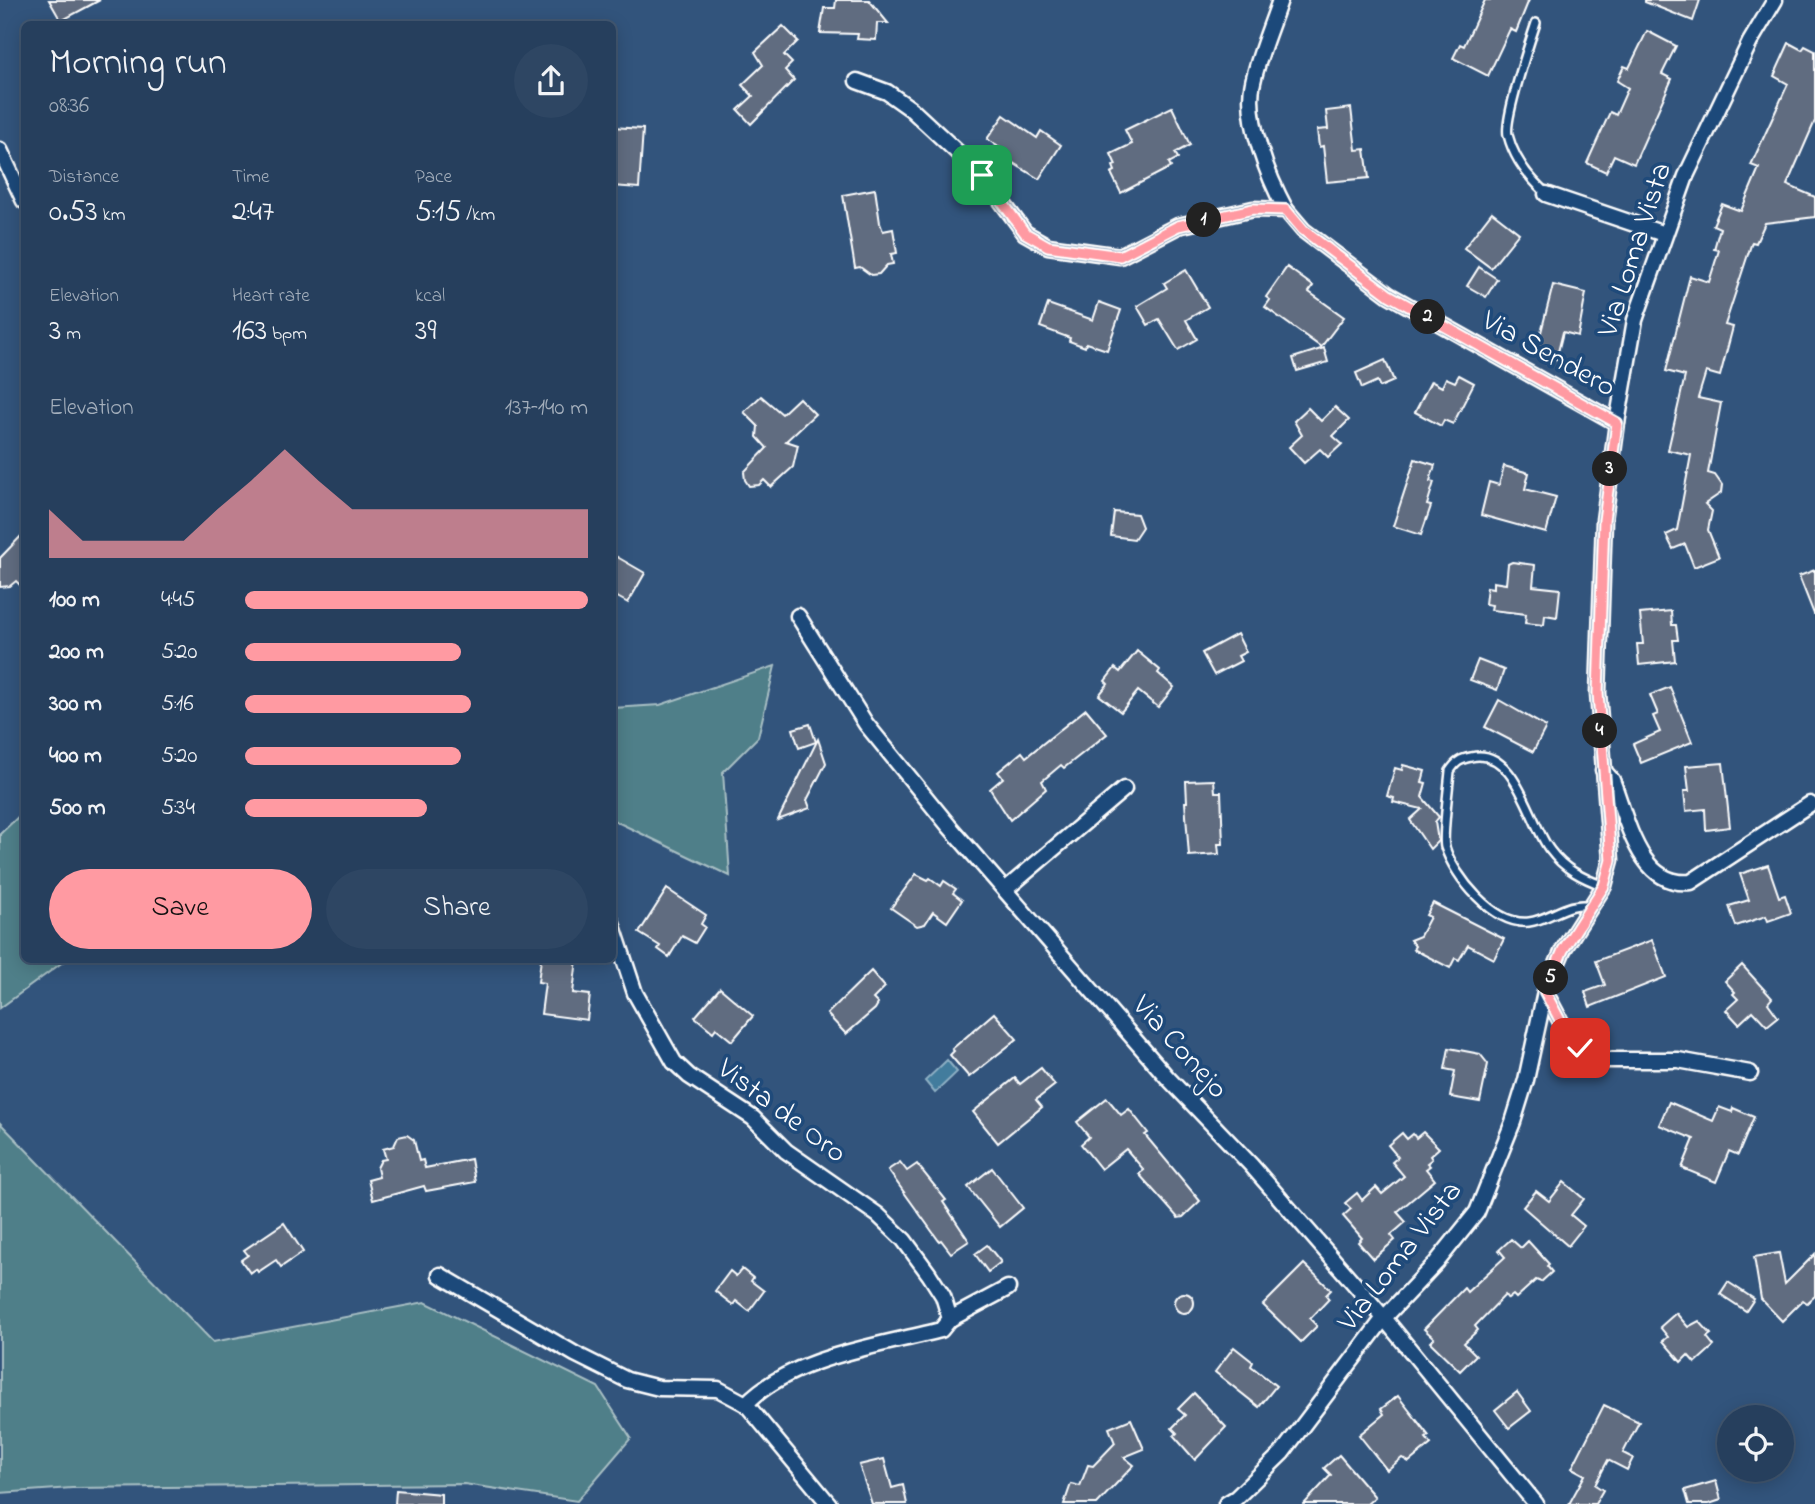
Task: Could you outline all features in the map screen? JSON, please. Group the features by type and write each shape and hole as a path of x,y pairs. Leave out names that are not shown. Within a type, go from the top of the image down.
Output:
{"street":[{"name":"Via Sendero","path":"1280,0 1252,84 1253,118 1272,184 1286,210 1303,230 1389,295 1617,423"},
{"name":"Via Loma Vista","path":"1226,1504 1236,1498 1282,1453 1384,1318 1436,1263 1477,1212 1501,1158 1516,1112 1545,992 1563,950 1604,886 1611,860 1598,693 1604,520 1635,320 1686,176 1750,42 1775,0"},
{"path":"857,81 887,92 911,109 982,175 1025,233 1048,246 1120,256 1178,226 1253,209 1286,210"},
{"path":"0,150 21,195"},
{"path":"1546,194 1664,234"},
{"name":"Via Conejo","path":"798,616 866,724 1167,1077 1251,1165 1384,1318 1536,1504"},
{"path":"1602,769 1612,780 1644,860 1658,876 1676,884 1691,882 1810,804"},
{"path":"1005,890 1124,789"},
{"name":"Vista de Oro","path":"616,935 635,993 674,1062 689,1076 753,1118 786,1151 878,1215 904,1240 929,1274 943,1296 950,1319"},
{"path":"1545,992 1561,1022 1580,1048 1605,1060 1678,1060 1750,1073"},
{"path":"440,1275 575,1354 627,1380 659,1388 718,1388 746,1404 830,1504"},
{"path":"746,1404 762,1387 797,1369 941,1330 950,1319 1008,1288"}],"lane":[{"path":"1536,23 1525,53 1507,132 1525,174 1546,194"},
{"path":"1591,906 1577,904 1527,923 1501,916 1475,896 1455,868 1444,844 1450,771 1454,764 1479,755 1496,762 1509,772 1521,789 1540,836 1558,860 1579,877 1604,886"}],"green space":[{"path":"775,666 758,737 723,772 730,876 616,821 616,708 660,705"},
{"path":"19,816 21,963 62,963 0,1008 0,834"},
{"path":"0,1123 213,1342 425,1302 598,1387 631,1438 577,1501 464,1484 72,1488 0,1493"}],"water":[{"path":"947,1060 957,1072 935,1093 925,1081"}],"building":[{"path":"49,0 100,0 61,21"},
{"path":"836,0 869,0 888,23 877,23 876,40 857,39 858,34 820,33 824,8 835,8"},
{"path":"1485,0 1529,0 1516,32 1510,29 1488,76 1453,58 1460,44 1464,46"},
{"path":"1645,0 1700,0 1693,21"},
{"path":"783,26 798,41 784,55 792,63 785,70 794,80 751,124 738,110 753,96 742,85 763,65 755,52"},
{"path":"1647,31 1676,46 1662,74 1672,79 1634,164 1614,155 1606,172 1587,163 1610,112 1616,115 1628,88 1617,81 1624,66 1629,68"},
{"path":"1789,43 1802,50 1805,46 1815,51 1815,121 1787,185 1815,197 1815,217 1765,223 1756,243 1752,242 1725,325 1733,327 1720,376 1706,372 1698,398 1721,403 1708,473 1715,475 1722,485 1721,493 1705,504 1712,511 1708,530 1719,557 1694,567 1685,544 1673,549 1666,535 1677,530 1691,455 1668,450 1685,376 1666,371 1690,276 1709,282 1719,250 1714,249 1720,228 1713,225 1722,204 1741,211 1759,168 1751,165 1788,84 1774,76"},
{"path":"1172,107 1190,145 1175,153 1178,158 1169,163 1171,167 1121,193 1111,173 1115,171 1113,166 1116,165 1111,154 1132,144 1125,130"},
{"path":"1351,108 1356,150 1365,149 1369,178 1327,182 1323,146 1319,147 1317,130 1328,129 1326,111"},
{"path":"1004,115 1037,138 1041,131 1061,145 1039,179 997,153 1000,148 987,139"},
{"path":"616,127 643,129 639,188 616,186"},
{"path":"875,189 880,223 883,231 893,229 897,253 891,254 893,264 887,265 879,274 871,275 860,267 855,268 843,195"},
{"path":"1492,212 1519,233 1491,268 1464,248"},
{"path":"1287,267 1313,286 1309,292 1344,317 1321,347 1265,307 1270,300 1266,297"},
{"path":"1479,267 1497,279 1486,297 1467,286"},
{"path":"1186,270 1208,307 1186,320 1197,339 1178,350 1159,319 1148,325 1137,306 1167,288 1164,283"},
{"path":"1553,285 1586,293 1578,336 1563,332 1556,360 1532,354 1536,340 1539,340"},
{"path":"1099,302 1121,310 1107,350 1086,343 1085,347 1069,341 1070,338 1040,327 1048,304 1093,320"},
{"path":"1324,348 1328,362 1297,371 1293,358"},
{"path":"1385,360 1394,381 1380,387 1377,381 1362,388 1356,373"},
{"path":"1459,375 1474,383 1453,424 1444,420 1441,426 1415,412 1431,381 1442,387 1446,378 1455,382"},
{"path":"761,396 782,414 799,398 815,414 786,441 798,445 793,467 771,487 764,480 759,485 749,486 744,472 767,448 757,437 758,426 744,412"},
{"path":"1335,407 1349,420 1333,436 1342,444 1328,457 1320,449 1304,463 1289,447 1302,435 1294,421 1308,408 1321,421"},
{"path":"1415,459 1435,465 1430,481 1434,482 1427,505 1431,506 1421,535 1393,526"},
{"path":"1504,466 1529,473 1525,489 1556,497 1546,533 1481,515 1489,482 1499,485"},
{"path":"1114,512 1137,514 1142,527 1134,539 1111,536"},
{"path":"21,536 21,586 16,581 10,586 0,587 0,558"},
{"path":"616,556 645,573 628,603 616,596"},
{"path":"1512,562 1535,565 1533,586 1560,589 1557,617 1545,615 1544,625 1525,623 1526,614 1491,610 1492,605 1485,604 1487,587 1493,588 1493,582 1506,584 1508,564"},
{"path":"1815,570 1815,614 1814,614 1799,576"},
{"path":"1671,611 1672,625 1676,625 1678,640 1673,640 1675,661 1639,665 1637,644 1643,644 1640,614"},
{"path":"1237,634 1246,652 1238,656 1241,661 1214,675 1202,653"},
{"path":"1137,651 1160,670 1158,673 1174,687 1158,707 1138,691 1121,712 1099,695 1108,684 1105,681 1115,668 1120,672"},
{"path":"1478,660 1504,670 1497,690 1470,680"},
{"path":"1670,687 1692,742 1641,763 1633,744 1660,732 1653,716 1658,714 1650,695"},
{"path":"1499,700 1546,727 1533,752 1485,727"},
{"path":"1086,709 1107,734 1064,768 1061,765 1042,781 1046,789 1010,820 990,789 1003,778 998,772 1022,752 1026,757"},
{"path":"810,724 816,742 799,748 793,729"},
{"path":"818,739 826,763 807,800 810,808 778,820"},
{"path":"1723,763 1730,827 1706,830 1705,809 1686,811 1684,791 1689,791 1686,766"},
{"path":"1403,765 1425,771 1422,782 1426,783 1422,797 1439,817 1435,822 1438,841 1430,849 1410,820 1422,809 1393,802 1394,798 1387,796 1395,768 1402,770"},
{"path":"1214,780 1215,792 1221,792 1223,844 1218,844 1219,854 1189,856 1186,781"},
{"path":"1768,865 1779,897 1785,895 1791,913 1768,921 1766,916 1736,926 1729,906 1749,900 1740,874"},
{"path":"916,874 928,880 930,878 941,886 944,881 956,889 953,893 962,900 947,922 933,912 925,924 917,926 891,908"},
{"path":"667,889 706,915 701,924 705,927 695,943 682,936 669,957 658,949 660,946 639,933"},
{"path":"1433,903 1504,939 1494,959 1468,945 1459,960 1455,958 1450,968 1413,949 1415,946 1410,940 1420,936 1430,917 1426,915"},
{"path":"1652,940 1666,977 1590,1007 1585,992 1605,985 1596,961"},
{"path":"540,963 577,963 573,993 590,995 587,1020 541,1014 545,983 538,982"},
{"path":"1742,965 1772,998 1768,1003 1778,1017 1767,1026 1753,1011 1739,1024 1726,1010 1738,999 1725,981"},
{"path":"871,971 885,987 873,999 878,1004 875,1009 846,1034 827,1014"},
{"path":"720,988 753,1016 732,1041 716,1028 713,1032 695,1017"},
{"path":"994,1013 1017,1039 969,1077 950,1055 954,1051 952,1049"},
{"path":"1449,1048 1480,1054 1488,1064 1480,1102 1450,1097 1455,1071 1445,1069"},
{"path":"1041,1068 1055,1085 1036,1100 1042,1107 998,1143 973,1112 1015,1078 1020,1084"},
{"path":"1107,1098 1121,1115 1129,1109 1148,1133 1145,1135 1200,1201 1183,1217 1178,1218 1139,1174 1144,1170 1126,1149 1101,1169 1081,1144 1089,1137 1077,1122"},
{"path":"1669,1102 1713,1121 1719,1107 1732,1112 1733,1108 1754,1117 1738,1155 1729,1151 1716,1182 1682,1168 1694,1139 1659,1125"},
{"path":"1423,1132 1439,1148 1430,1156 1432,1159 1427,1163 1430,1166 1426,1169 1435,1180 1397,1212 1406,1222 1391,1235 1395,1240 1373,1259 1358,1242 1362,1238 1343,1216 1351,1209 1345,1203 1357,1193 1362,1200 1376,1187 1382,1194 1404,1176 1392,1162 1398,1157 1388,1145 1402,1133 1407,1139 1413,1134 1416,1138"},
{"path":"407,1135 414,1140 419,1161 423,1160 425,1168 471,1159 475,1182 426,1191 424,1186 373,1200 368,1180 379,1177 377,1168 381,1160 386,1159 383,1149 394,1146 398,1137"},
{"path":"900,1162 907,1171 917,1164 946,1200 943,1202 969,1241 951,1253 941,1240 939,1241 888,1170"},
{"path":"992,1168 1023,1208 1000,1227 968,1187"},
{"path":"1564,1182 1584,1199 1571,1215 1584,1226 1568,1246 1523,1207 1536,1191 1549,1201"},
{"path":"284,1223 303,1252 281,1267 276,1260 258,1272 256,1269 250,1273 241,1260 248,1255 244,1250"},
{"path":"1511,1239 1521,1248 1528,1241 1549,1264 1547,1266 1552,1272 1541,1282 1536,1280 1516,1298 1513,1295 1508,1299 1505,1295 1475,1326 1478,1330 1464,1343 1476,1355 1460,1371 1430,1342 1434,1338 1424,1329 1464,1288 1467,1292 1505,1257 1499,1250"},
{"path":"987,1245 1001,1262 988,1272 975,1254"},
{"path":"1779,1253 1785,1284 1815,1254 1815,1296 1807,1303 1803,1300 1782,1321 1761,1299 1754,1257"},
{"path":"1304,1264 1331,1290 1326,1295 1329,1299 1310,1319 1317,1326 1301,1342 1263,1305"},
{"path":"742,1269 753,1278 751,1281 764,1291 749,1311 736,1301 733,1305 715,1291 730,1271 736,1276"},
{"path":"1728,1282 1754,1299 1746,1311 1720,1294"},
{"path":"1184,1293 1191,1296 1194,1303 1191,1310 1184,1313 1177,1310 1174,1303 1177,1296"},
{"path":"1676,1313 1688,1327 1699,1321 1711,1334 1707,1337 1714,1346 1695,1363 1688,1355 1681,1362 1663,1341 1668,1337 1660,1327"},
{"path":"1234,1347 1253,1362 1251,1366 1276,1386 1259,1407 1215,1372"},
{"path":"1517,1392 1531,1411 1509,1428 1495,1410"},
{"path":"1194,1393 1226,1427 1195,1460 1174,1436 1177,1433 1172,1428 1185,1415 1178,1409"},
{"path":"1398,1396 1429,1436 1426,1438 1431,1444 1409,1462 1402,1458 1387,1470 1359,1435 1384,1414 1381,1409"},
{"path":"1604,1405 1639,1422 1623,1453 1633,1458 1627,1470 1608,1460 1595,1485 1603,1490 1595,1504 1569,1504 1585,1475 1572,1468"},
{"path":"1131,1419 1144,1449 1124,1457 1134,1465 1097,1504 1064,1504 1071,1484 1080,1486 1088,1465 1093,1466 1115,1443 1109,1428"},
{"path":"1339,1455 1375,1497 1367,1504 1304,1504 1331,1475 1324,1468"},
{"path":"884,1459 892,1488 903,1485 907,1504 872,1504 859,1465"},
{"path":"1716,1481 1721,1500 1709,1504 1689,1504 1685,1490"},
{"path":"396,1490 441,1494 441,1504 395,1504"}],"route":[{"path":"982,175 1025,233 1031,237 1048,246 1120,256 1178,226 1253,209 1286,210 1303,230 1389,295 1617,423 1604,520 1598,693 1611,860 1604,886 1563,950 1545,992 1561,1022 1580,1048"}]}
